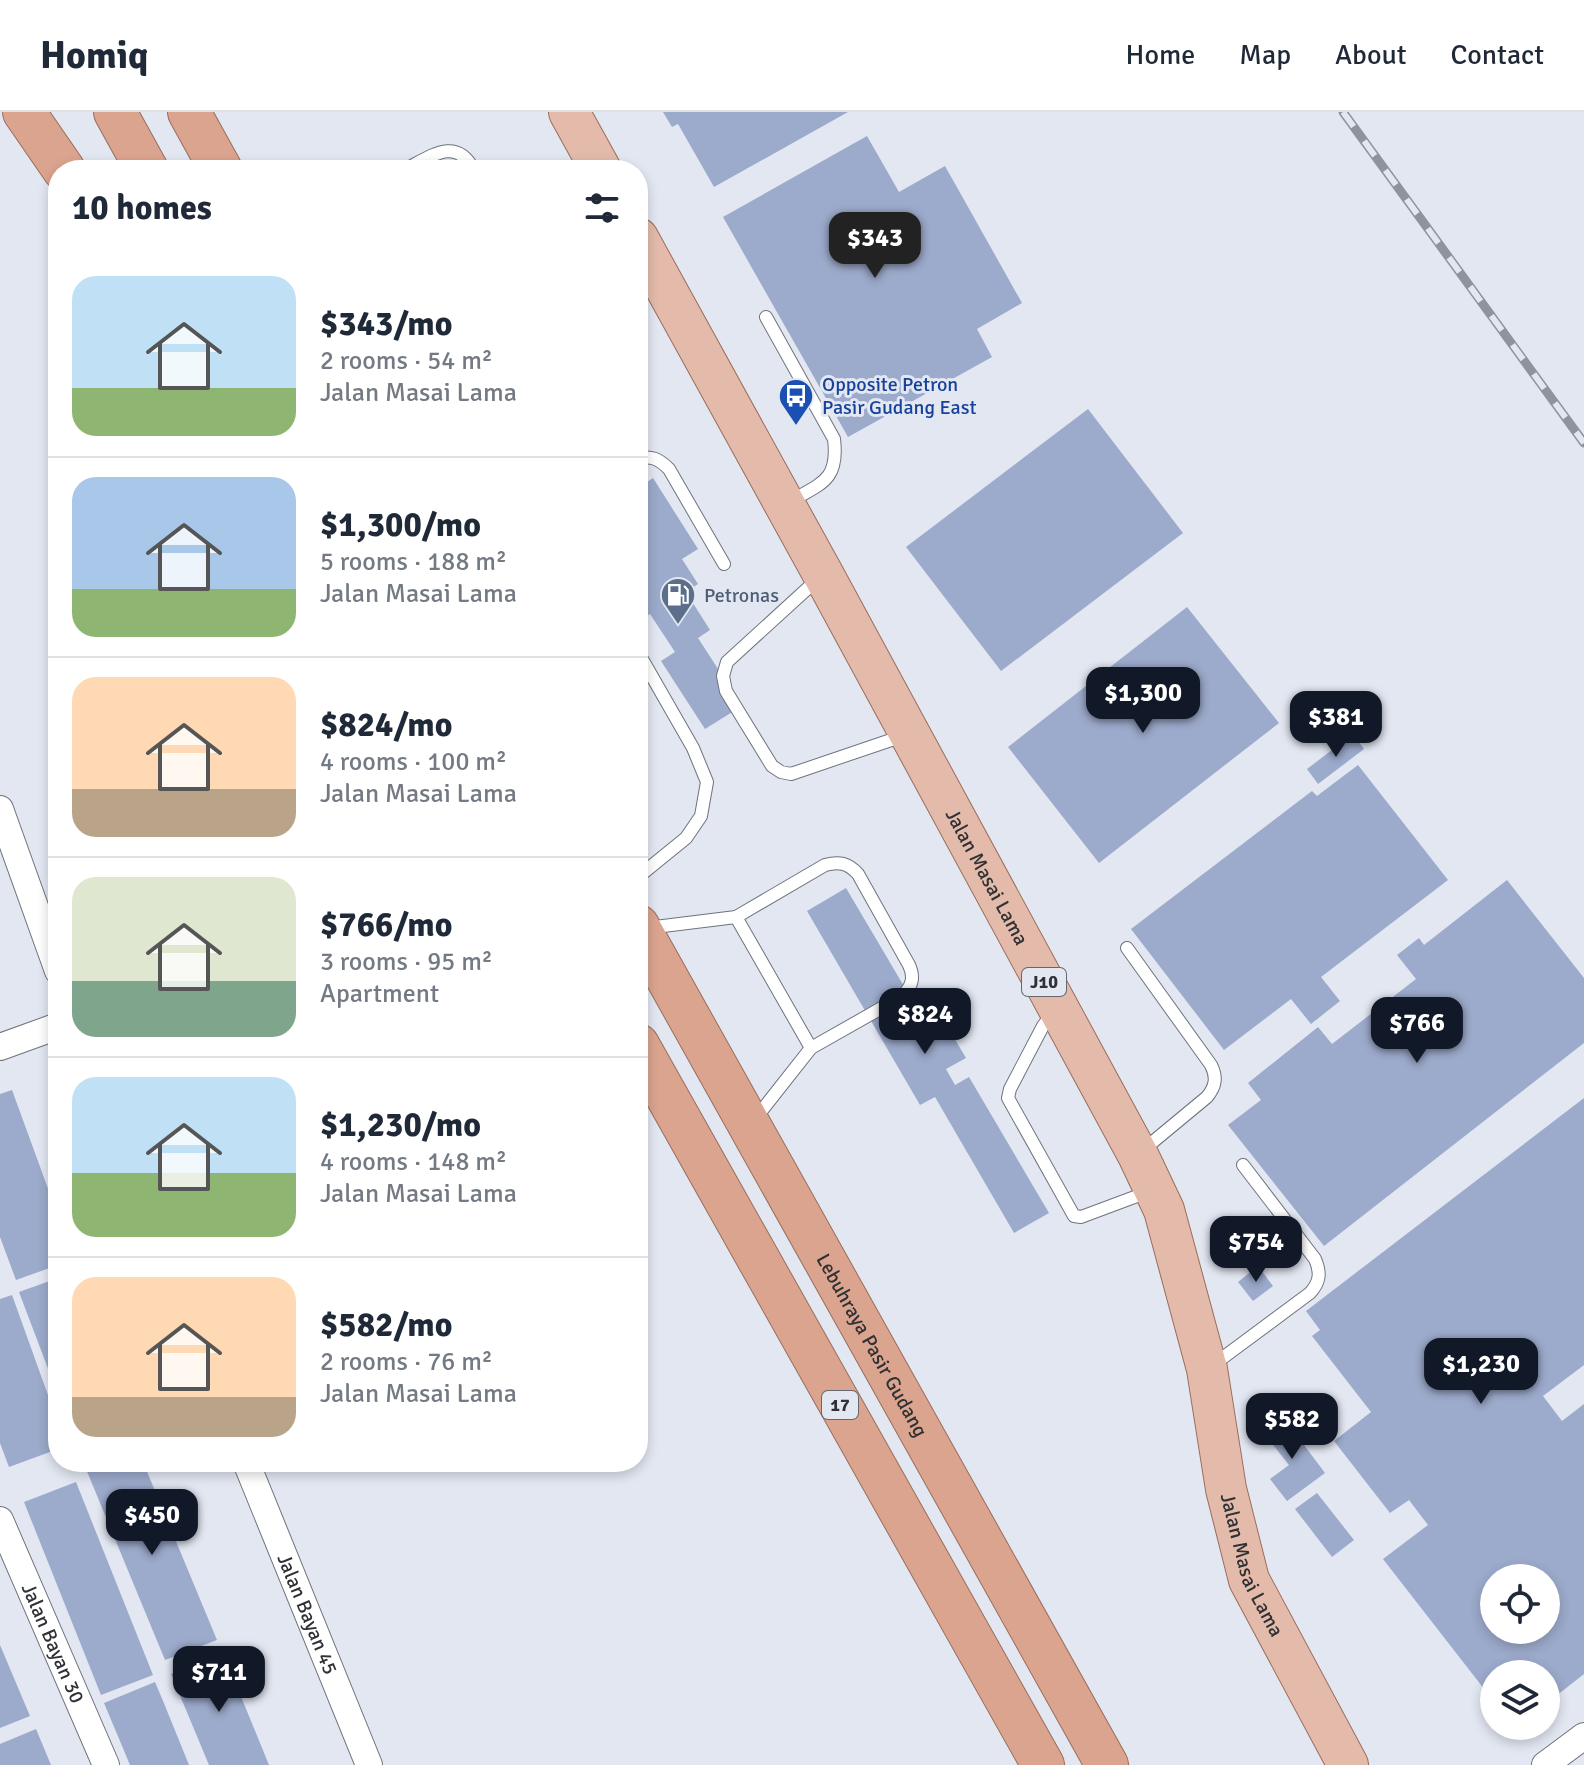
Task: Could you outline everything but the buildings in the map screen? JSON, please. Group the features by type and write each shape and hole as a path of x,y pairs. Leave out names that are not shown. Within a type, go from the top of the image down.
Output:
{"highway":[{"path":"24,112 57,160"},
{"path":"115,112 141,160"},
{"path":"193,117 216,160"},
{"name":"Lebuhraya Pasir Gudang","path":"648,944 1107,1765"},
{"name":"17","path":"648,1063 1043,1765"}],"main road":[{"path":"569,112 595,160"},
{"name":"Jalan Masai Lama","path":"648,256 1058,1007 1164,1210 1207,1369 1226,1489 1249,1580 1348,1765"}],"street":[{"path":"0,809 48,943"},
{"path":"0,1047 48,1030"},
{"name":"Jalan Bayan 45","path":"250,1472 369,1765"},
{"name":"Jalan Bayan 30","path":"0,1520 106,1765"},
{"path":"1545,1765 1584,1736"}],"lane":[{"path":"424,160 447,150 456,151 467,160"},
{"path":"766,317 834,439 836,456 832,471 821,483 785,504"},
{"path":"648,457 655,458 669,469 724,564"},
{"path":"823,574 727,662 723,676 726,691 772,766 781,772 791,774 910,734"},
{"path":"648,669 693,748 707,782 701,816 686,838 648,869"},
{"path":"648,927 736,917 825,865 843,863 858,874 909,965 913,974 908,991 811,1048 749,1126"},
{"path":"736,917 811,1048"},
{"path":"1058,1007 1043,1026 1008,1098 1074,1216 1081,1217 1146,1172 1207,1097 1215,1082 1211,1065 1127,948"},
{"path":"1207,1369 1310,1293 1320,1277 1315,1259 1243,1165"}],"railway":[{"path":"1343,112 1584,443"}],"place":[{"name":"Opposite Petron Pasir Gudang East","path":"796,427"},
{"name":"Petronas","path":"678,626"}]}
